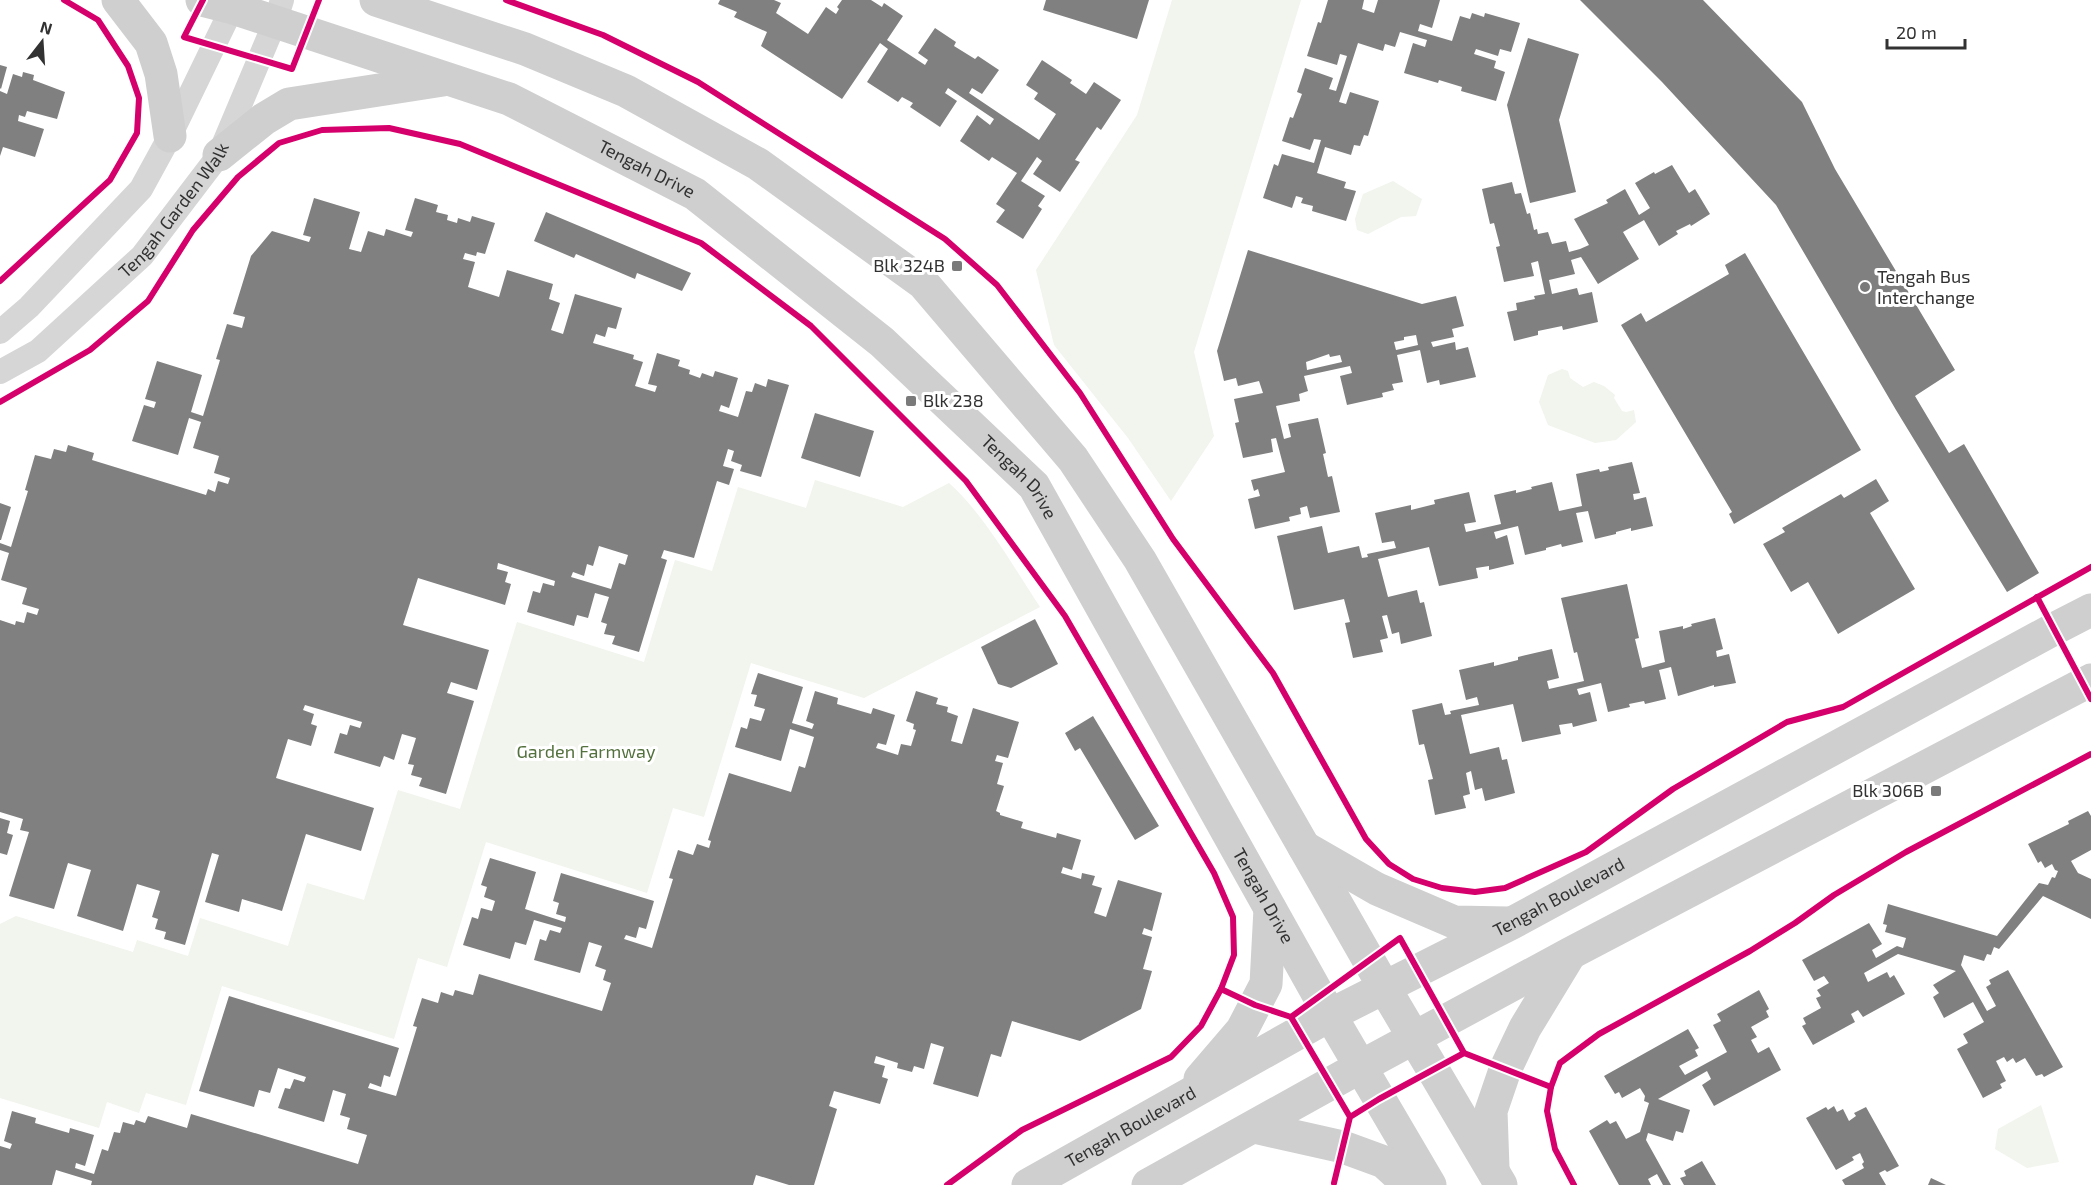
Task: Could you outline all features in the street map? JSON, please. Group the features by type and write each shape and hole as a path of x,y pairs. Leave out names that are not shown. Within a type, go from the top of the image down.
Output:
{"street":[{"path":"118,0 151,43 161,74 170,136"},
{"name":"Tengah Drive","path":"202,0 278,11 450,79 509,99 695,194 882,342 1034,486 1330,1015 1430,1185"},
{"path":"376,0 525,49 626,91 758,164 923,283 1073,459 1140,560 1384,987 1497,1178"},
{"path":"415,0 443,22"},
{"name":"Tengah Garden Walk","path":"0,332 29,307 141,189 170,136 234,4"},
{"name":"Tengah Garden Walk","path":"0,372 38,351 142,256 219,155 278,11"},
{"path":"219,155 264,119 289,104 450,79"},
{"name":"Tengah Boulevard","path":"1028,1185 1330,1015 1512,923 2091,610"},
{"path":"1148,1185 1414,1037 2091,680"},
{"path":"1303,846 1377,889 1454,922 1512,923"},
{"path":"1185,1096 1242,1030 1266,984 1270,909"},
{"path":"1497,1178 1491,1111 1505,1070 1525,1028 1571,953"},
{"path":"1254,1127 1343,1146 1384,1162 1409,1185"}],"green space":[{"path":"1172,0 1301,0 1194,352 1214,436 1171,501 1128,438 1054,345 1036,270 1137,115"},
{"path":"1393,181 1422,199 1416,216 1401,217 1368,234 1357,230 1355,219 1363,194"},
{"path":"1562,369 1568,371 1570,378 1583,387 1594,382 1604,386 1615,395 1614,398 1622,411 1634,410 1636,422 1616,440 1595,443 1548,425 1539,402 1548,375"},
{"name":"Garden Farmway","path":"815,480 903,507 949,483 962,495 986,525 1040,607 864,698 751,663 704,817 673,808 647,893 486,842 447,967 418,958 394,1039 222,986 186,1105 146,1093 139,1113 107,1102 99,1128 0,1098 0,924 16,916 133,952 137,940 188,956 200,918 288,946 307,883 364,900 398,790 460,809 517,622 644,662 675,560 712,571 738,487 806,508"},
{"path":"2041,1105 2059,1162 2027,1168 1995,1149 1998,1129"}],"building":[{"path":"720,0 774,0 781,3 776,13 808,34 826,7 836,14 839,9 837,7 842,0 871,0 882,7 884,3 903,16 887,40 925,65 928,60 918,53 935,28 956,42 954,46 975,59 978,56 999,70 982,94 972,88 969,93 1039,140 1056,114 1034,99 1038,93 1026,85 1042,60 1072,80 1070,83 1086,94 1094,82 1121,100 1101,130 1097,127 1075,160 1080,162 1060,192 1033,174 1042,161 1037,157 1021,181 1045,196 1038,206 1042,209 1023,239 996,222 1005,210 996,204 1017,173 992,157 989,161 960,141 977,115 990,125 994,119 948,88 945,93 957,101 940,127 910,107 913,103 902,97 898,102 867,82 888,49 880,43 842,99 761,46 767,32 734,17 737,12 718,4"},
{"path":"1046,0 1149,0 1137,39 1043,10"},
{"path":"1328,0 1364,0 1362,9 1374,13 1378,0 1440,0 1432,28 1420,24 1418,31 1452,41 1460,16 1470,19 1472,13 1484,17 1485,13 1520,23 1511,52 1500,49 1498,56 1476,49 1474,54 1496,61 1494,68 1505,72 1496,101 1461,91 1462,87 1439,80 1438,83 1404,73 1413,43 1425,47 1427,40 1400,32 1395,47 1385,44 1383,51 1358,43 1339,102 1346,104 1350,92 1379,101 1368,136 1364,135 1360,146 1354,145 1351,155 1325,147 1317,173 1346,182 1344,188 1356,191 1346,221 1312,211 1313,206 1301,203 1303,198 1296,196 1292,208 1263,198 1274,164 1278,166 1282,154 1314,163 1321,140 1314,139 1310,150 1282,141 1290,117 1293,118 1302,94 1297,92 1305,68 1333,78 1329,89 1336,91 1347,56 1340,54 1337,65 1307,56"},
{"name":"Tengah Bus Interchange","path":"1580,0 1703,0 1802,102 1835,169 1955,370 1915,396 1949,453 1964,444 2039,573 2007,592 1896,410 1776,205 1662,82"},
{"path":"1528,38 1579,54 1559,120 1576,192 1530,203 1507,105"},
{"path":"0,65 7,67 1,89 0,88"},
{"path":"23,72 34,75 33,80 65,92 57,119 27,111 25,117 19,115 18,121 44,129 35,157 3,147 0,156 0,91 7,94 13,74 22,77"},
{"path":"1672,165 1689,193 1695,189 1710,214 1691,226 1690,224 1676,231 1678,234 1659,246 1644,220 1623,232 1639,259 1598,284 1581,257 1571,260 1575,274 1549,280 1552,294 1577,288 1579,295 1592,292 1598,322 1563,330 1562,326 1538,331 1538,335 1514,341 1507,312 1517,310 1516,303 1535,299 1534,296 1545,294 1538,261 1531,263 1534,276 1504,282 1496,247 1500,246 1494,223 1490,224 1482,189 1512,182 1515,194 1521,193 1527,214 1530,213 1534,230 1537,229 1538,234 1548,232 1552,244 1566,241 1569,252 1589,245 1574,219 1608,203 1606,200 1625,189 1639,215 1650,208 1635,183"},
{"path":"314,198 360,212 349,249 361,252 368,231 384,236 386,229 411,237 413,232 405,230 415,198 438,205 436,212 448,215 447,220 457,223 458,218 470,222 472,216 495,223 485,254 477,252 476,256 465,253 463,259 475,262 468,287 499,297 507,270 553,284 549,299 560,303 551,330 563,334 575,294 622,308 616,329 608,327 605,337 596,334 593,343 634,355 633,359 643,362 635,386 655,392 657,386 648,384 657,353 680,360 678,366 690,370 689,374 700,378 702,373 713,377 715,371 738,378 729,408 721,405 719,411 738,417 746,391 752,392 755,383 766,387 768,379 789,385 761,477 740,471 742,465 731,461 734,451 728,449 723,466 734,469 729,485 717,481 694,558 664,550 661,558 667,560 639,652 612,644 615,636 604,634 607,624 601,622 609,597 595,593 588,618 577,615 574,626 527,612 533,591 540,593 543,583 554,586 555,581 498,563 497,569 508,572 505,582 511,584 505,605 418,578 403,625 489,650 477,690 451,682 447,693 474,701 446,794 419,786 422,778 411,775 414,765 408,764 416,738 402,734 394,760 384,756 380,767 334,753 340,733 347,735 350,725 360,728 362,722 305,705 303,710 314,714 311,724 317,726 311,746 288,739 276,778 374,808 361,851 306,834 282,911 242,899 239,912 205,902 219,855 212,853 185,945 164,939 166,932 155,929 158,919 152,917 160,891 137,884 123,931 77,916 91,870 68,863 54,909 9,896 29,832 20,830 23,819 0,812 0,620 15,625 16,621 24,623 27,612 37,615 39,609 22,604 27,588 1,580 9,553 0,550 0,543 11,547 28,491 25,490 35,455 51,459 54,449 66,452 68,445 94,453 92,460 206,495 208,489 215,492 218,481 228,484 230,478 214,473 219,456 193,448 201,422 189,418 178,455 132,441 144,405 154,408 156,402 145,399 157,361 202,375 191,412 203,416 220,360 216,359 227,324 242,328 245,317 233,314 251,256 272,231 309,242 311,237 303,235","holes":["599,546 628,555 625,565 619,563 611,589 571,577 573,572 584,576 587,564 593,566"]},
{"path":"546,212 691,273 682,291 637,273 635,279 576,254 574,258 534,241"},
{"path":"1248,250 1422,304 1456,296 1464,326 1452,329 1454,337 1431,342 1433,347 1455,342 1456,350 1468,347 1476,377 1440,385 1439,380 1427,383 1420,350 1397,355 1403,382 1392,384 1394,390 1382,393 1383,397 1347,405 1340,376 1352,373 1350,366 1304,376 1308,391 1299,394 1300,401 1276,406 1284,439 1291,437 1288,424 1318,418 1326,453 1323,454 1328,477 1332,476 1340,512 1310,518 1307,506 1300,508 1301,514 1289,517 1290,521 1255,529 1248,499 1260,496 1258,489 1254,491 1251,480 1285,472 1276,438 1271,439 1273,452 1243,458 1235,423 1239,422 1234,399 1263,393 1259,381 1238,386 1236,378 1224,381 1217,351","holes":["1416,335 1418,345 1396,350 1394,342","1329,354 1330,357 1340,355 1342,362 1307,370 1306,362"]},
{"path":"1745,253 1861,450 1734,524 1729,514 1732,512 1621,325 1641,313 1646,322 1729,274 1725,265"},
{"path":"815,413 874,431 860,477 801,458"},
{"path":"1632,462 1640,493 1633,494 1634,500 1646,497 1653,526 1631,531 1631,528 1595,539 1588,511 1576,513 1583,542 1562,547 1561,544 1525,555 1518,526 1494,532 1496,539 1507,535 1514,564 1489,570 1489,566 1476,568 1478,578 1439,586 1429,547 1378,559 1388,597 1417,590 1420,603 1424,602 1432,636 1401,644 1399,632 1392,634 1387,615 1382,616 1388,638 1380,640 1383,652 1353,658 1345,623 1350,622 1344,599 1294,610 1277,536 1322,526 1328,553 1359,546 1362,558 1368,557 1367,554 1396,548 1394,541 1382,543 1375,513 1411,505 1411,510 1435,504 1434,500 1469,492 1476,522 1464,524 1466,532 1501,524 1494,495 1516,490 1516,493 1552,482 1559,511 1582,506 1576,474 1599,469 1600,472 1609,470 1608,467"},
{"path":"1876,479 1889,501 1870,513 1915,589 1838,634 1808,582 1791,592 1763,544 1785,532 1782,528 1841,494 1844,498"},
{"path":"0,503 11,507 1,540 0,540"},
{"path":"1627,584 1639,638 1635,639 1642,668 1665,662 1659,631 1683,626 1683,629 1692,626 1691,624 1715,618 1723,649 1716,651 1717,657 1729,654 1736,683 1714,687 1714,685 1678,696 1671,667 1659,670 1666,699 1645,704 1644,701 1629,704 1630,707 1608,712 1601,683 1577,689 1579,695 1590,692 1597,721 1573,727 1572,723 1559,725 1561,734 1522,742 1513,704 1461,715 1470,754 1499,747 1502,760 1507,759 1515,793 1485,801 1482,788 1475,790 1471,771 1466,773 1470,794 1463,796 1466,808 1435,815 1428,780 1433,779 1424,744 1419,745 1412,710 1442,703 1445,715 1451,714 1450,711 1479,705 1477,697 1466,700 1459,670 1494,662 1494,666 1518,660 1518,657 1552,649 1559,678 1547,681 1549,689 1584,681 1577,652 1574,653 1561,598"},
{"path":"1035,619 1058,664 1011,688 998,684 981,647"},
{"path":"758,673 803,687 792,723 812,729 814,724 806,721 815,691 838,698 837,704 871,714 873,708 895,715 886,745 878,743 876,748 898,755 901,744 911,746 916,730 913,729 914,724 906,721 916,691 938,698 936,704 948,707 947,712 958,716 951,741 962,744 973,708 1019,722 1008,758 997,755 995,761 1003,763 997,784 1004,786 996,811 1000,815 1023,822 1021,828 1056,838 1057,833 1081,840 1072,870 1063,867 1061,873 1081,879 1082,873 1095,876 1092,885 1102,888 1094,913 1106,917 1118,880 1162,893 1152,931 1144,928 1142,934 1152,937 1143,969 1152,971 1141,1009 1080,1041 1012,1021 1001,1057 991,1054 978,1097 933,1084 944,1047 931,1043 924,1069 914,1066 912,1072 897,1068 898,1063 876,1056 874,1063 885,1066 882,1077 888,1079 880,1104 834,1091 829,1106 837,1109 814,1185 789,1185 756,1175 753,1185 91,1185 92,1181 56,1170 52,1185 0,1185 0,1146 10,1149 12,1144 4,1141 12,1111 36,1118 35,1123 69,1133 70,1128 94,1135 85,1166 76,1163 75,1168 94,1174 102,1149 108,1151 114,1132 120,1133 123,1122 134,1125 136,1120 145,1123 148,1116 187,1128 191,1114 358,1164 367,1135 347,1129 350,1118 340,1115 346,1094 333,1090 324,1122 278,1108 285,1088 290,1089 294,1079 304,1082 306,1077 278,1068 270,1093 259,1090 254,1107 199,1091 229,996 399,1048 390,1077 384,1075 381,1087 370,1083 368,1088 396,1096 417,1027 413,1026 422,998 438,1003 441,992 453,996 455,990 473,995 479,974 602,1011 611,983 603,980 606,970 595,966 602,946 589,942 580,973 534,960 540,939 546,941 550,930 560,933 562,928 534,920 526,945 515,942 510,959 463,945 472,917 478,919 481,908 492,911 495,901 484,897 487,887 481,885 490,858 536,872 525,909 565,922 566,917 556,914 559,903 553,901 561,873 654,901 646,929 639,927 636,938 626,935 624,939 652,948 673,879 669,878 678,850 693,855 697,844 709,848 711,841 708,840 729,773 791,792 799,766 805,768 814,737 790,729 781,761 735,747 741,727 747,729 750,718 761,721 765,709 754,706 757,695 751,694"},
{"path":"1093,716 1159,826 1135,840 1080,748 1075,751 1065,733"},
{"path":"2088,811 2091,816 2091,850 2071,861 2078,873 2091,879 2091,919 2043,896 1999,949 1994,947 1991,955 1987,954 1984,961 1964,955 1961,965 1987,1011 1996,1006 1986,987 1991,984 1989,980 2008,970 2063,1067 2044,1077 2042,1074 2036,1076 2025,1058 2016,1063 2013,1058 2007,1062 2004,1057 1996,1061 2006,1081 2000,1084 2002,1088 1983,1098 1957,1049 1968,1043 1963,1034 1984,1022 1973,1002 1944,1018 1933,997 1939,993 1933,985 1956,971 1898,954 1864,973 1868,982 1887,972 1890,978 1894,975 1905,994 1863,1017 1858,1010 1851,1014 1855,1022 1813,1045 1802,1026 1806,1024 1803,1018 1821,1008 1816,998 1821,996 1817,990 1829,983 1824,976 1814,981 1802,960 1869,923 1882,944 1872,950 1876,958 1897,946 1903,948 1906,938 1885,932 1887,925 1883,924 1888,904 1997,936 2039,883 2048,885 2058,871 2052,864 2045,868 2041,861 2038,863 2028,844 2069,824 2068,821"},
{"path":"0,818 10,821 7,833 13,835 7,855 0,853"},
{"path":"1759,990 1769,1009 1766,1011 1769,1017 1751,1027 1757,1037 1751,1040 1758,1053 1769,1047 1781,1070 1714,1106 1702,1085 1711,1079 1707,1071 1658,1099 1690,1110 1683,1133 1676,1131 1673,1141 1648,1133 1646,1140 1671,1185 1663,1185 1657,1174 1648,1179 1651,1185 1619,1185 1589,1131 1607,1120 1610,1124 1616,1121 1626,1139 1640,1132 1649,1103 1644,1101 1645,1096 1640,1088 1622,1098 1619,1092 1615,1094 1604,1076 1688,1029 1699,1048 1695,1050 1698,1056 1679,1066 1685,1075 1727,1052 1713,1025 1721,1021 1717,1014"},
{"path":"1834,1106 1837,1112 1843,1109 1849,1121 1856,1116 1854,1113 1866,1107 1899,1166 1879,1173 1886,1185 1845,1185 1842,1180 1864,1168 1860,1153 1852,1157 1854,1160 1836,1170 1806,1118 1826,1107 1828,1110"},
{"path":"1702,1161 1716,1185 1684,1185 1680,1178 1686,1176 1684,1171"},
{"path":"1931,1178 1946,1185 1928,1185"}],"cycle path":[{"path":"0,281 110,180 137,133 139,98 128,66 98,20 64,0"},
{"path":"203,0 184,37 292,69 319,0"},
{"path":"506,0 603,35 698,82 945,239 997,285 1080,393 1173,539 1273,673 1366,839 1389,864 1413,879 1442,888 1475,892 1505,888 1586,852 1673,789 1787,722 1843,707 2091,567"},
{"path":"0,402 90,350 148,301 193,230 238,177 279,143 322,130 389,128 460,144 701,243 811,326 966,481 1065,616 1214,873 1233,917 1234,955 1221,989 1201,1026 1171,1057 1022,1130 947,1185"},
{"path":"2037,597 2091,699"},
{"path":"1574,1185 1555,1149 1547,1111 1551,1087 1560,1063 1599,1034 1750,951 1834,895 1906,852 2091,754"},
{"path":"1334,1183 1350,1117 1464,1053 1400,938 1291,1017 1350,1117"},
{"path":"1221,989 1255,1005 1291,1017"},
{"path":"1464,1053 1551,1087"}],"place":[{"name":"Blk 324B","path":"957,266"},
{"name":"Tengah Bus Interchange","path":"1865,287"},
{"name":"Blk 238","path":"911,401"},
{"name":"Blk 306B","path":"1936,791"}]}
